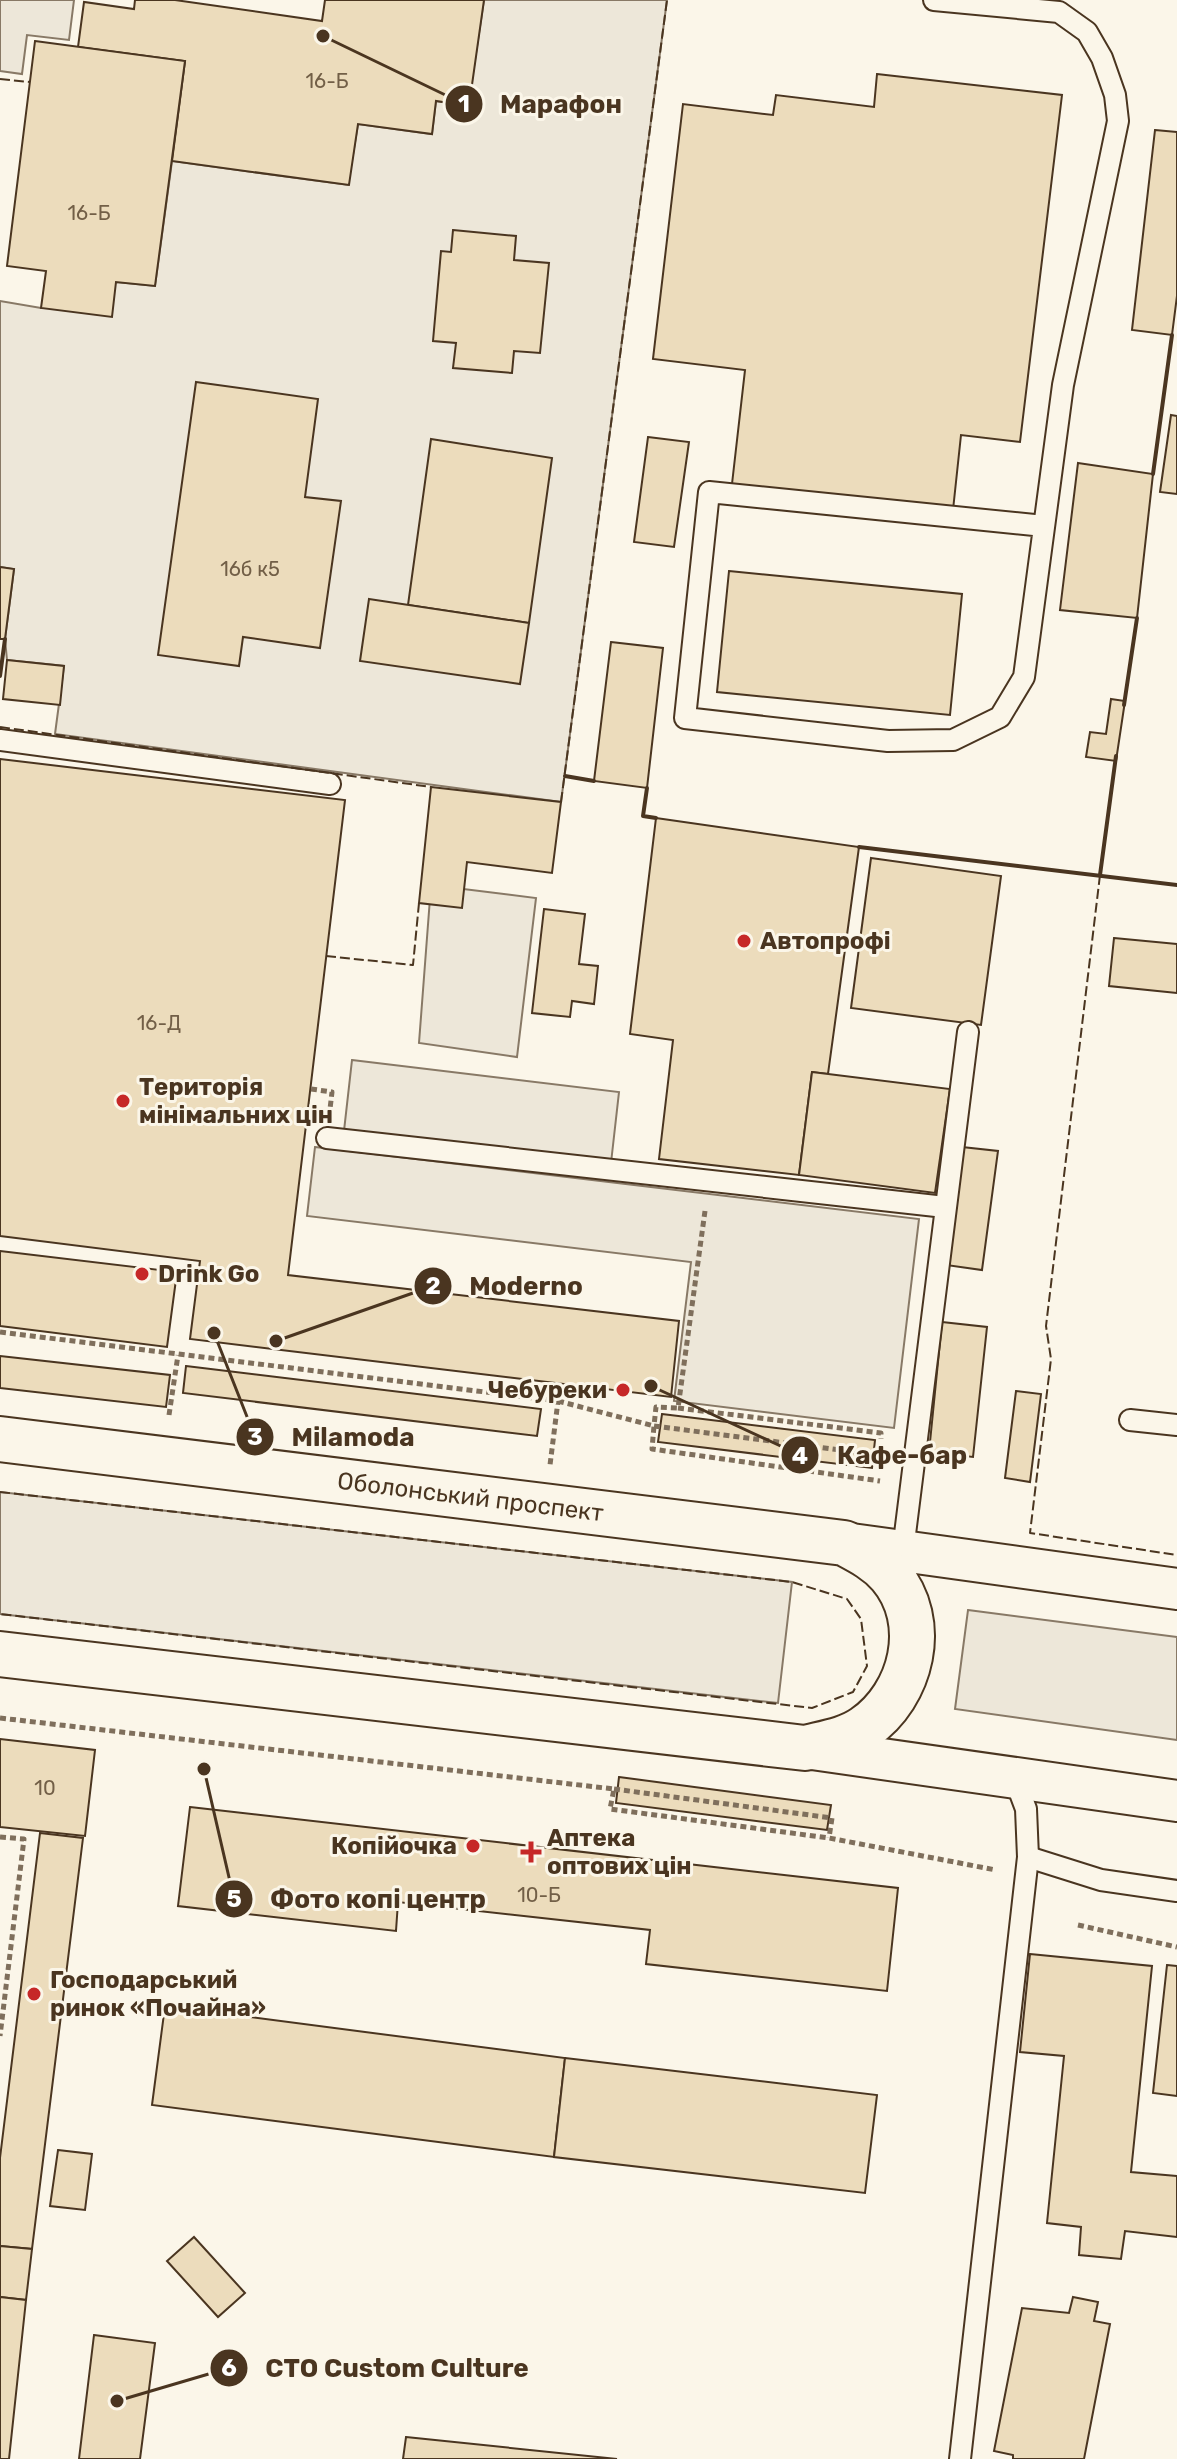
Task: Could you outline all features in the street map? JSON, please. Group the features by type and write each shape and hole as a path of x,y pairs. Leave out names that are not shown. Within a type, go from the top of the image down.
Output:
{"main road":[{"name":"Оболонський проспект","path":"0,1439 844,1543 871,1556 891,1577 905,1602 912,1630 910,1660 901,1687 884,1711 862,1730 836,1741 805,1748 0,1654"}],"street":[{"name":"Оболонський проспект","path":"844,1543 1177,1589"},
{"name":"Оболонський проспект","path":"805,1748 1177,1801"}],"lane":[{"path":"934,0 1059,12 1087,32 1102,58 1115,95 1118,121 1063,385 1024,677 1000,717 953,740 888,741 685,718 709,492 1044,526"},
{"path":"0,740 330,784"},
{"path":"903,1550 968,1032"},
{"path":"327,1138 945,1207"},
{"path":"1130,1420 1177,1425"},
{"path":"960,2459 1028,1857 1026,1809 1014,1777"},
{"path":"1028,1857 1101,1880 1177,1891"}],"path":[{"path":"678,1408 710,1181"},
{"path":"0,1332 558,1401 654,1426 879,1455 881,1433 656,1407 654,1426 652,1449 876,1480 910,1489"},
{"path":"168,1424 178,1355"},
{"path":"549,1468 558,1401"},
{"path":"0,1718 614,1789 832,1818 829,1838"},
{"path":"614,1789 610,1809 829,1838 997,1870"},
{"path":"0,1837 24,1839 0,2036"},
{"path":"1078,1925 1177,1947"}],"shaded area":[{"path":"0,0 74,0 69,40 27,35 22,74 0,71"},
{"path":"484,0 667,0 561,802 55,734 64,666 7,660 5,639 14,569 0,567 0,301 41,308 116,282 155,286 172,161 348,185 358,124 432,134 436,101 468,106"},
{"path":"431,885 536,898 517,1057 419,1043"},
{"path":"352,1060 619,1092 611,1163 344,1131"},
{"path":"315,1147 919,1219 894,1428 674,1401 691,1262 307,1216"},
{"path":"0,1492 792,1582 778,1703 0,1614"},
{"path":"968,1610 1177,1637 1177,1740 955,1709"}],"building":[{"path":"135,0 175,0 322,21 325,0 484,0 469,106 436,101 432,134 358,124 349,185 172,161 185,61 78,47 84,2 134,9"},
{"path":"35,41 185,61 155,286 116,282 112,317 41,308 46,271 7,266"},
{"path":"877,74 1062,95 1020,442 961,435 953,510 732,484 745,370 653,359 683,104 773,115 776,95 874,107"},
{"path":"1155,130 1177,132 1177,296 1172,335 1132,330"},
{"path":"453,230 516,236 514,260 549,263 540,353 514,351 512,373 453,368 456,343 433,341 441,251 451,252"},
{"path":"196,382 318,399 305,497 341,501 320,648 243,637 239,666 158,655"},
{"path":"1171,415 1177,416 1177,494 1160,492"},
{"path":"648,437 689,442 674,547 634,542"},
{"path":"431,439 552,458 529,623 408,605"},
{"path":"1078,463 1153,474 1137,618 1060,610"},
{"path":"0,567 14,569 5,639 0,639"},
{"path":"729,571 962,594 950,715 717,692"},
{"path":"369,599 529,623 520,684 360,661"},
{"path":"611,642 663,648 647,788 594,781"},
{"path":"7,660 64,666 60,705 3,699"},
{"path":"1111,699 1125,701 1116,761 1086,757 1090,732 1106,734"},
{"path":"0,759 345,800 288,1275 679,1321 671,1397 190,1339 200,1261 0,1236"},
{"path":"431,787 561,802 552,873 467,862 462,908 419,903"},
{"name":"Автопрофі","path":"656,818 859,847 828,1074 812,1072 799,1175 659,1159 673,1040 630,1034"},
{"path":"871,858 1001,876 981,1025 851,1008"},
{"path":"544,909 585,914 579,964 598,966 594,1004 572,1001 570,1017 532,1013"},
{"path":"1114,938 1177,944 1177,993 1109,986"},
{"path":"812,1072 950,1089 935,1193 799,1175"},
{"path":"962,1147 998,1151 982,1270 946,1265"},
{"path":"0,1251 177,1272 167,1347 0,1326"},
{"path":"942,1322 987,1327 973,1457 929,1452"},
{"path":"0,1356 170,1375 166,1407 0,1388"},
{"path":"186,1366 541,1409 537,1436 183,1393"},
{"path":"1016,1391 1041,1394 1030,1482 1005,1478"},
{"path":"662,1414 875,1440 872,1468 658,1442"},
{"path":"0,1739 95,1750 85,1836 0,1827"},
{"path":"619,1777 831,1805 827,1830 616,1803"},
{"path":"190,1807 898,1888 887,1991 646,1964 650,1930 398,1902 396,1931 178,1906"},
{"path":"40,1833 83,1838 32,2249 0,2246 0,2158"},
{"path":"1030,1954 1152,1966 1131,2172 1177,2176 1177,2237 1125,2231 1121,2259 1079,2255 1081,2227 1047,2223 1064,2056 1020,2052"},
{"path":"1167,1965 1177,1966 1177,2096 1153,2093"},
{"path":"165,2006 565,2058 554,2157 152,2105"},
{"path":"565,2058 877,2095 865,2193 554,2157"},
{"path":"58,2150 92,2154 85,2210 50,2206"},
{"path":"194,2237 245,2293 218,2317 167,2261"},
{"path":"0,2246 32,2249 26,2300 0,2297"},
{"path":"0,2297 26,2300 9,2459 0,2459"},
{"path":"1073,2297 1098,2302 1094,2321 1110,2324 1084,2459 1013,2459 1013,2455 994,2451 1022,2308 1069,2313"},
{"path":"94,2335 155,2343 140,2459 79,2459"},
{"path":"406,2437 617,2459 403,2459"}],"fence":[{"path":"561,802 667,0"},
{"path":"0,79 30,82"},
{"path":"0,727 431,787"},
{"path":"1100,875 1046,1326 1051,1359 1030,1533 1177,1555"},
{"path":"326,956 413,965 419,903"},
{"path":"0,1492 792,1582 847,1599 861,1619 867,1666 853,1692 812,1708 0,1614"}],"wall":[{"path":"1153,474 1172,335"},
{"path":"1124,705 1137,618"},
{"path":"0,676 5,639"},
{"path":"1100,875 1116,756"},
{"path":"565,776 594,781"},
{"path":"647,788 643,816 656,818"},
{"path":"859,847 1177,885"}],"place":[{"name":"Марафон","path":"323,36"},
{"name":"Автопрофі","path":"744,941"},
{"name":"Територія мінімальних цін","path":"123,1101"},
{"name":"Drink Go","path":"142,1274"},
{"name":"Milamoda","path":"214,1333"},
{"name":"Moderno","path":"276,1341"},
{"name":"Кафе-бар","path":"651,1386"},
{"name":"Чебуреки","path":"623,1390"},
{"name":"Фото копі центр","path":"204,1769"},
{"name":"Копійочка","path":"473,1846"},
{"name":"Аптека оптових цін","path":"531,1852"},
{"name":"Господарський ринок «Почайна»","path":"34,1994"},
{"name":"СТО Custom Culture","path":"117,2401"}]}
